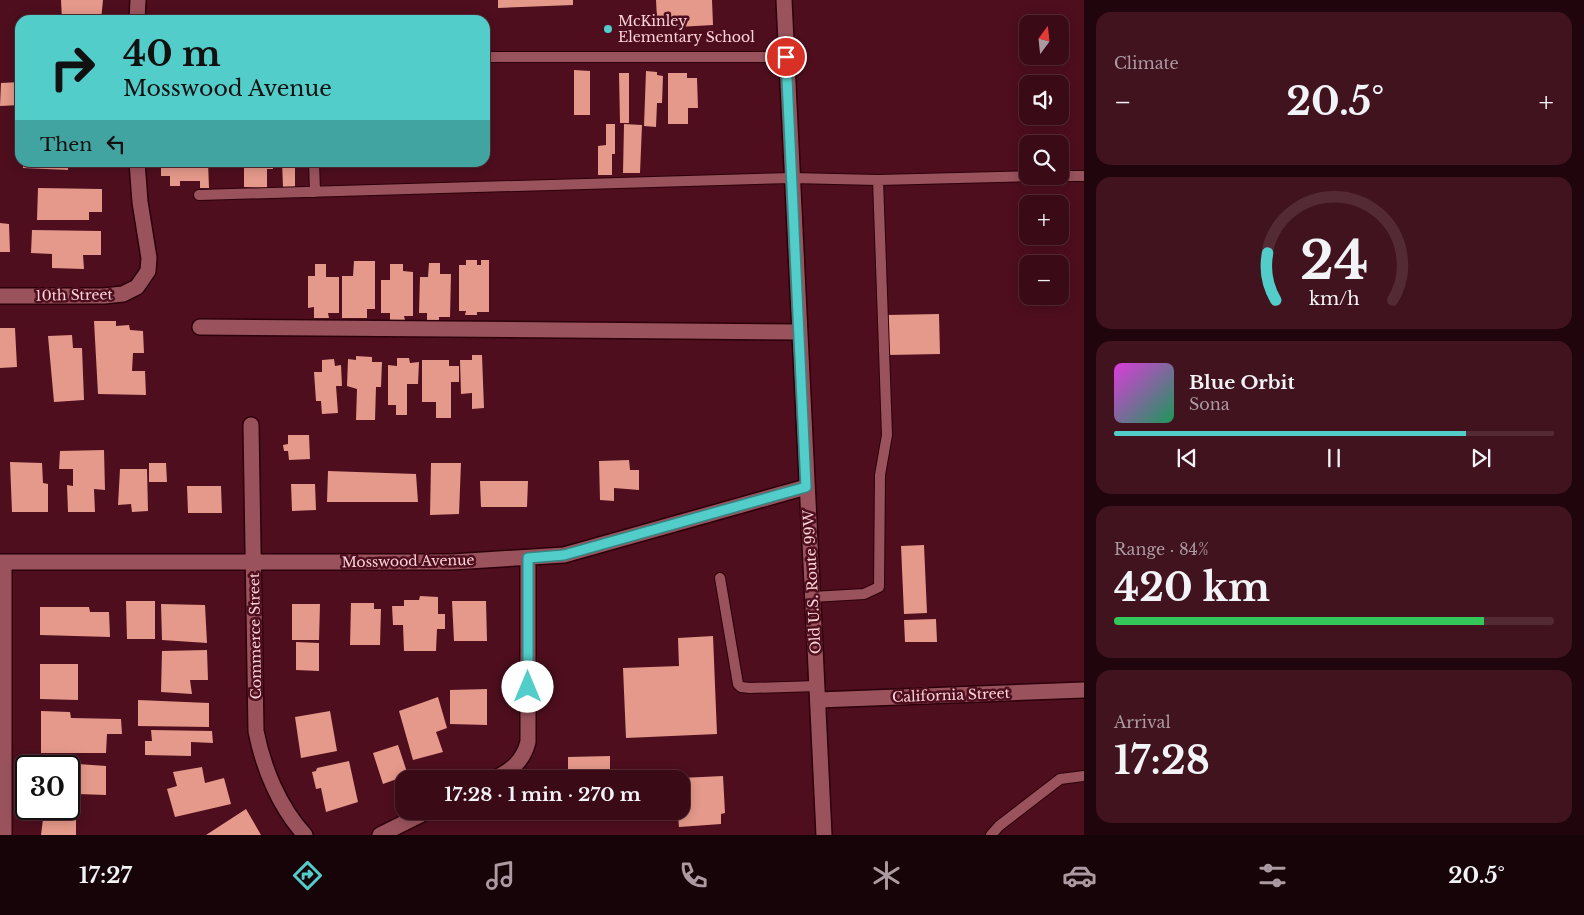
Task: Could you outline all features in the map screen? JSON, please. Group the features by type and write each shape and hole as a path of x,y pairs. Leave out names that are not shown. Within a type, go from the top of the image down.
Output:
{"street":[{"path":"137,15 138,0"},
{"name":"Old U.S. Route 99W","path":"784,0 824,835"},
{"name":"10th Street","path":"0,296 123,294 136,287 148,271 149,258 140,202 138,167"},
{"path":"200,327 799,332"},
{"name":"Commerce Street","path":"251,425 256,731 268,774 304,835"},
{"name":"Mosswood Avenue","path":"2,562 452,562 564,555 806,487"},
{"path":"509,770 514,767 525,753 528,742 528,558"},
{"path":"2,562 4,835"},
{"name":"California Street","path":"818,693 1084,690"},
{"path":"380,835 410,820"}],"lane":[{"path":"490,57 786,57"},
{"path":"314,167 315,192"},
{"path":"199,195 792,178 878,180 1019,176"},
{"path":"1069,176 1084,176"},
{"path":"812,597 864,594 879,587 880,475 887,434 878,180"},
{"path":"720,578 738,684 742,688 818,693"},
{"path":"991,835 999,826 1060,779 1084,776"}],"building":[{"path":"61,0 103,0 102,15 62,15"},
{"path":"498,0 573,0 573,5 498,8"},
{"path":"656,0 712,0 713,25 661,28 661,17 657,18"},
{"path":"574,70 590,71 590,115 574,115"},
{"path":"646,71 657,72 657,75 663,76 662,103 657,103 656,127 644,126"},
{"path":"619,73 629,73 629,123 620,123"},
{"path":"668,73 687,73 687,78 697,78 698,108 688,108 688,124 668,124"},
{"path":"15,82 15,105 0,106 1,83"},
{"path":"606,124 615,124 615,154 612,154 612,175 598,175 598,146 606,145"},
{"path":"624,124 642,125 640,173 623,173"},
{"path":"68,167 68,170 23,168"},
{"path":"161,167 208,167 209,188 200,188 200,181 180,181 180,186 170,186 170,176 161,176"},
{"path":"244,167 273,167 273,169 267,169 267,188 244,187"},
{"path":"282,167 295,167 295,187 283,187"},
{"path":"38,188 102,189 102,212 89,212 89,220 37,220"},
{"path":"0,223 9,224 10,252 0,252"},
{"path":"32,230 101,231 101,255 83,255 84,269 52,268 52,254 31,253"},
{"path":"466,260 477,260 477,265 481,265 481,260 489,260 489,312 465,315 466,311 459,311 459,265 466,265"},
{"path":"354,261 375,261 375,309 367,309 367,318 342,318 342,276 353,276"},
{"path":"429,263 440,263 440,274 451,274 450,317 439,317 439,322 427,322 427,313 419,313 420,277 428,277"},
{"path":"315,264 326,264 326,277 339,277 339,313 328,313 329,318 314,318 314,307 308,308 308,276 315,276"},
{"path":"390,264 403,264 403,271 413,272 413,316 404,316 405,320 390,320 390,313 381,313 381,280 390,280"},
{"path":"939,314 940,354 888,355 887,315"},
{"path":"94,321 116,321 116,326 129,325 130,330 143,331 144,353 133,353 132,371 145,371 146,395 98,394"},
{"path":"0,328 15,328 17,367 0,368"},
{"path":"72,335 73,348 82,348 84,400 54,402 48,336"},
{"path":"472,355 482,355 484,408 472,409 472,393 461,394 460,360 472,360"},
{"path":"356,356 372,357 372,362 382,362 381,387 376,387 375,420 356,420 357,389 347,386 348,359 356,360"},
{"path":"397,358 409,358 410,363 419,362 418,384 407,384 407,415 396,415 396,405 388,405 388,365 397,366"},
{"path":"334,359 335,366 341,365 342,386 336,386 338,413 322,414 321,401 316,401 314,372 322,372 322,360"},
{"path":"422,360 449,360 449,366 459,366 459,382 451,382 451,418 436,418 436,402 422,402"},
{"path":"288,435 309,435 310,459 289,460 288,451 284,451 283,445 288,444"},
{"path":"104,450 105,490 94,489 95,512 68,512 67,485 73,486 73,469 59,469 60,451"},
{"path":"629,460 630,470 639,470 639,490 614,488 614,501 600,500 599,461"},
{"path":"10,462 42,463 43,483 48,484 48,512 12,512"},
{"path":"149,463 166,463 167,482 149,482"},
{"path":"431,463 461,463 459,514 430,515"},
{"path":"120,469 147,469 148,511 132,512 131,504 118,505"},
{"path":"328,471 416,474 418,502 327,502"},
{"path":"480,481 528,481 527,507 481,507"},
{"path":"291,484 315,484 316,510 292,511"},
{"path":"187,486 221,486 222,513 188,513"},
{"path":"924,545 927,613 904,614 901,546"},
{"path":"420,596 438,597 438,614 445,614 445,629 437,629 436,651 404,651 403,625 393,625 392,606 404,606 404,600 419,600"},
{"path":"126,601 155,601 155,639 127,639"},
{"path":"452,601 486,601 487,641 454,641"},
{"path":"351,603 374,603 374,609 381,609 380,645 350,645"},
{"path":"161,604 205,605 207,643 162,640"},
{"path":"292,604 320,604 319,640 292,640"},
{"path":"40,607 89,607 90,612 109,612 110,637 40,635"},
{"path":"936,619 937,642 905,642 904,620"},
{"path":"713,636 717,734 626,738 623,668 679,666 678,638"},
{"path":"296,642 319,643 319,671 296,670"},
{"path":"207,650 208,680 190,680 192,694 161,692 162,651"},
{"path":"40,664 78,664 78,700 40,699"},
{"path":"487,689 487,725 450,724 450,690"},
{"path":"438,697 447,728 436,732 443,752 413,760 399,711"},
{"path":"138,700 209,703 209,727 138,726"},
{"path":"41,711 70,712 71,718 121,719 122,734 107,734 106,753 41,753"},
{"path":"330,711 337,751 301,758 295,717"},
{"path":"151,730 212,731 213,743 191,742 191,756 145,755 145,741 152,741"},
{"path":"398,745 406,770 395,770 395,780 383,784 373,753"},
{"path":"610,756 610,770 568,770 568,757"},
{"path":"349,761 358,802 326,812 321,788 316,789 312,772 316,771 317,768"},
{"path":"80,764 106,766 106,795 80,794"},
{"path":"202,767 205,783 224,778 231,804 175,817 167,789 177,786 173,772"},
{"path":"723,776 725,813 721,814 721,824 679,827 678,820 690,820 690,778"},
{"path":"246,809 261,835 206,835"},
{"path":"43,820 76,820 76,835 41,835"}],"place":[{"name":"McKinley Elementary School","path":"608,29"}],"route":[{"path":"528,687 528,558 564,555 806,487 786,57"}]}
